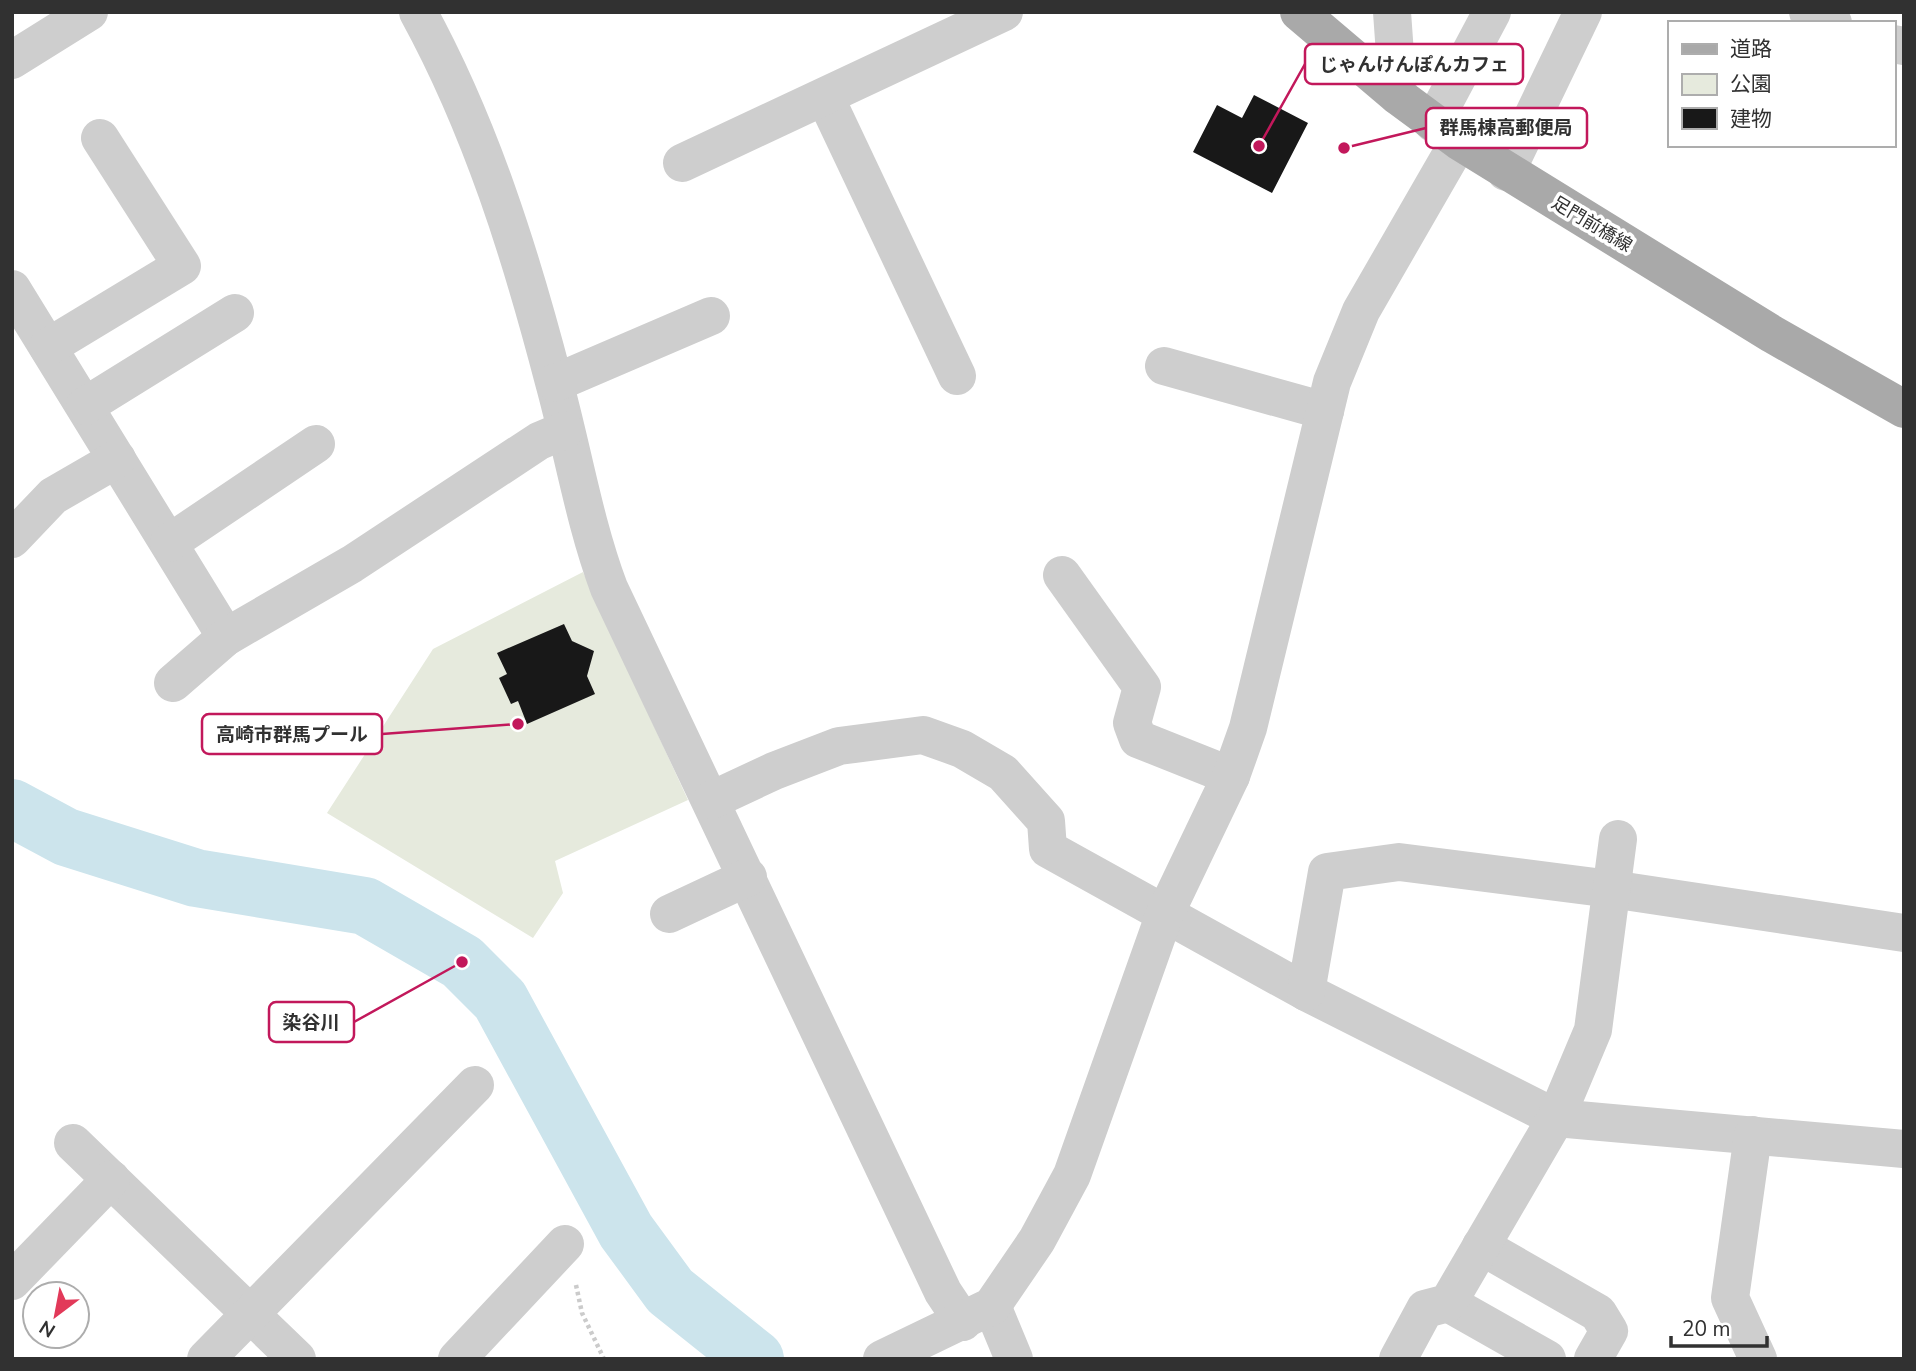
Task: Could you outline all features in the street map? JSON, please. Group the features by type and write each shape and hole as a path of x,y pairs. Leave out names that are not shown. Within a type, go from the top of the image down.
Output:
{"main road":[{"name":"足門前橋線","path":"1299,12 1398,96 1506,172 1772,334 1904,409"}],"street":[{"path":"12,61 89,12"},
{"path":"418,12 458,93 491,173 555,383 594,547 609,588 712,800 943,1292 977,1314 1014,1359"},
{"path":"682,163 1004,12"},
{"path":"1392,12 1398,96"},
{"path":"888,1358 977,1314 1018,1271 1072,1175 1164,916 1231,776 1248,728 1332,382 1361,311 1446,132 1492,12"},
{"path":"1506,172 1583,12"},
{"path":"1808,12 1828,21"},
{"path":"825,97 957,376"},
{"path":"48,347 182,266 100,138"},
{"path":"12,289 226,637"},
{"path":"85,406 235,313"},
{"path":"555,383 710,316"},
{"path":"1164,366 1325,411"},
{"path":"173,683 226,637 352,564 539,441 565,430"},
{"path":"169,543 316,444"},
{"path":"12,539 53,496 117,459"},
{"path":"1062,575 1142,687 1132,723 1138,739 1231,776"},
{"path":"712,800 774,771 839,746 923,735 962,749 1003,773 1046,821 1048,849 1164,916 1306,992 1556,1118 1904,1149"},
{"path":"1448,1303 1556,1118 1593,1030 1618,839"},
{"path":"1306,992 1327,872 1399,862 1611,889 1904,933"},
{"path":"669,914 748,877"},
{"path":"206,1359 475,1085"},
{"path":"1754,1135 1730,1298 1758,1359"},
{"path":"73,1143 297,1359"},
{"path":"12,1281 111,1179"},
{"path":"457,1359 565,1244"},
{"path":"1481,1246 1598,1313 1609,1331 1593,1359"},
{"path":"1398,1359 1425,1309 1448,1303 1547,1359"}],"path":[{"path":"565,1244 582,1313 604,1359"}],"green space":[{"path":"583,572 688,800 555,861 563,893 533,938 327,813 433,649"}],"building":[{"path":"1254,95 1308,123 1272,193 1193,152 1217,105 1242,118"},
{"path":"564,624 572,641 594,651 587,676 595,694 527,724 518,701 511,704 499,678 507,674 497,653"}],"waterway":[{"path":"12,808 66,837 196,878 365,906 462,962 500,1000 626,1231 670,1291 755,1359"}],"place":[{"name":"じゃんけんぽんカフェ","path":"1259,146"},
{"name":"群馬棟高郵便局","path":"1344,148"},
{"name":"高崎市群馬プール","path":"518,724"},
{"name":"染谷川","path":"462,962"}]}
